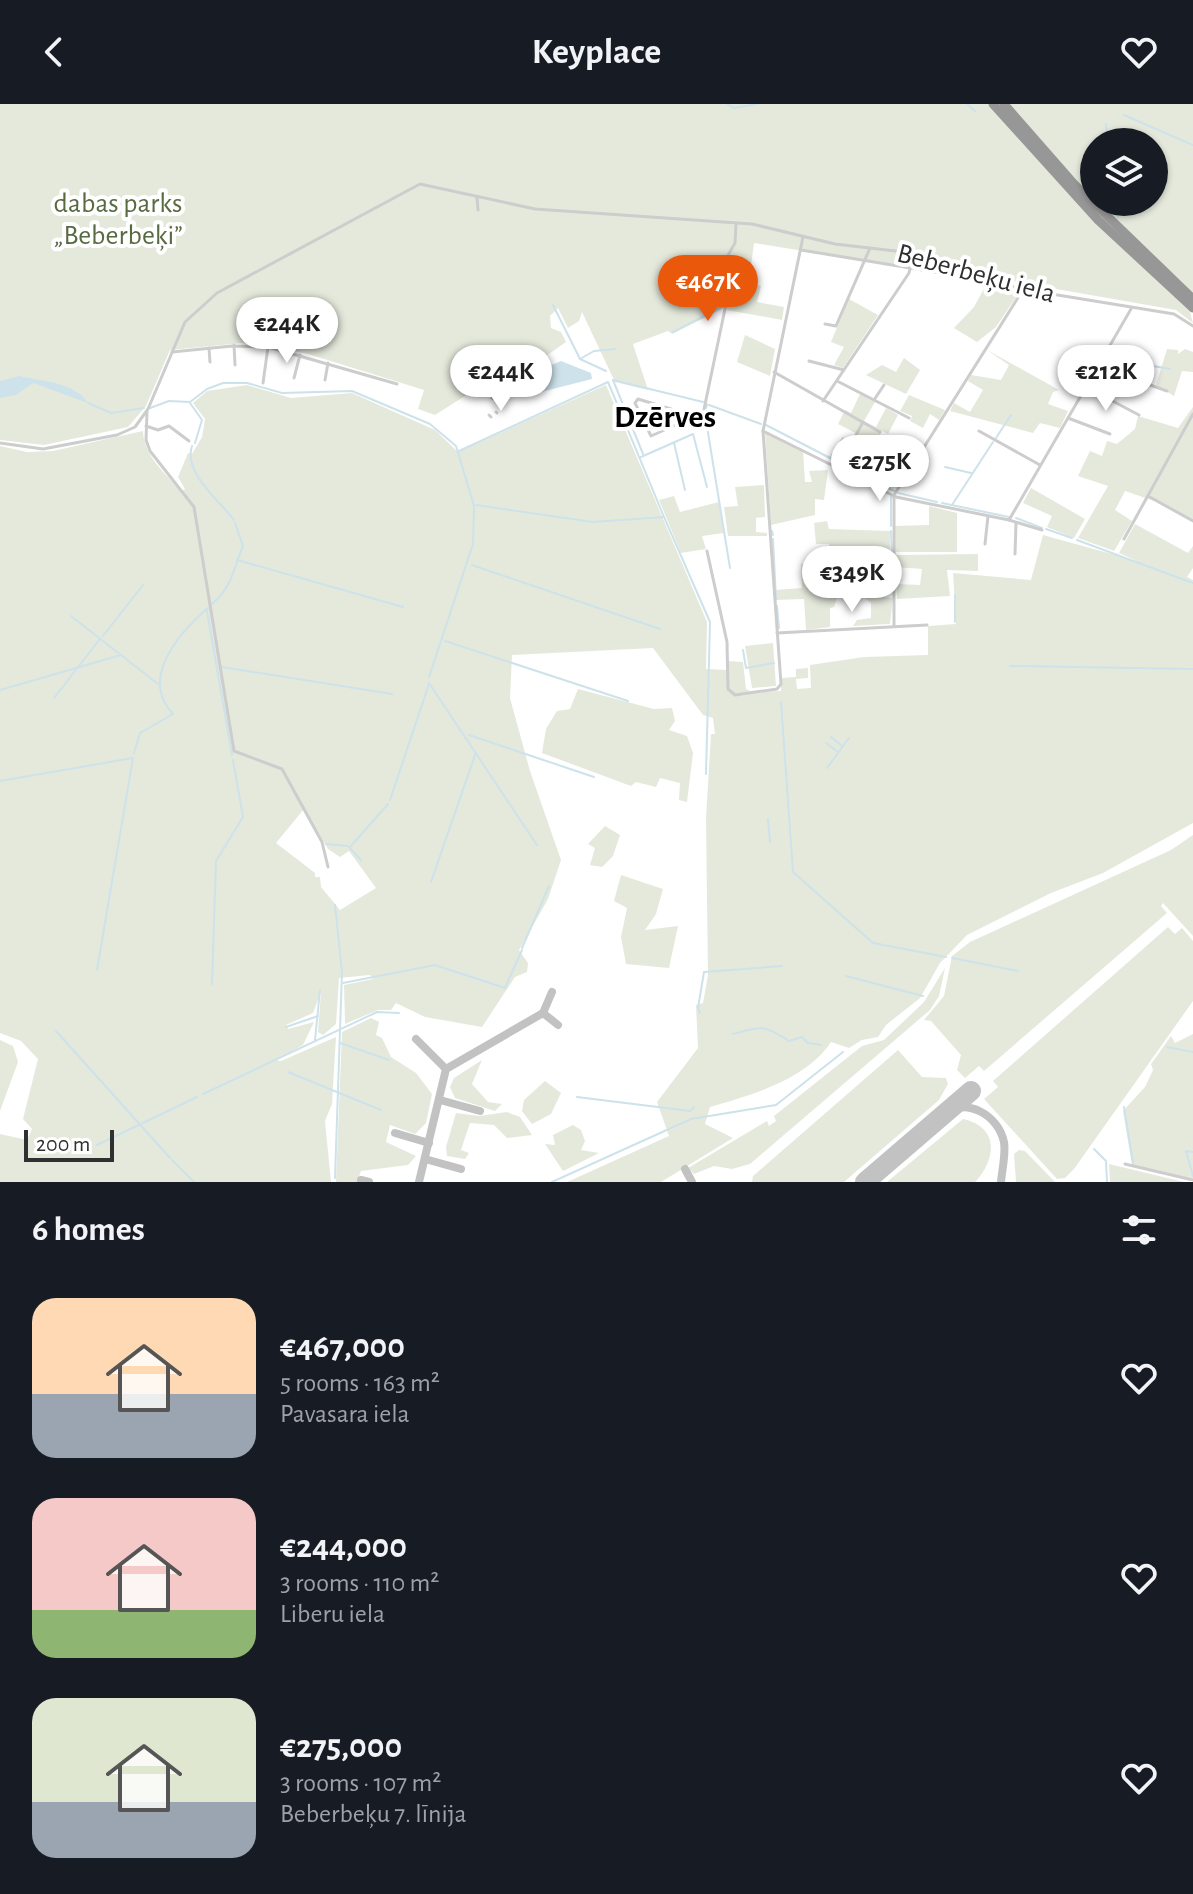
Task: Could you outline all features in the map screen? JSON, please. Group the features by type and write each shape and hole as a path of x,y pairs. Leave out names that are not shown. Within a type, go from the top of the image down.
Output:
{"highway":[{"path":"993,104 1098,220 1193,308"},
{"path":"1004,104 1074,184 1193,299"}],"street":[{"name":"Beberbeķu iela","path":"148,409 185,322 217,293 420,184 432,184 477,198 535,209 752,224 834,244 913,255 967,277 1027,290 1174,314 1193,326"},
{"path":"477,198 478,210"},
{"path":"699,414 725,309 729,276 727,257 735,243 736,224"},
{"path":"707,551 727,642 728,689 739,695 780,687 763,431 803,237"},
{"path":"832,255 834,244"},
{"path":"825,324 836,326 870,248"},
{"path":"799,250 967,277"},
{"path":"823,401 910,268 913,255"},
{"path":"1016,287 1019,296"},
{"path":"894,625 894,495 1019,296 1027,290"},
{"path":"1009,520 1131,309"},
{"path":"172,352 234,345 268,347 397,384"},
{"path":"234,345 235,365"},
{"path":"263,383 268,347"},
{"path":"209,348 210,362"},
{"path":"294,378 300,355"},
{"path":"809,361 844,370"},
{"path":"325,380 328,363"},
{"path":"1097,366 1167,391"},
{"path":"774,372 880,432"},
{"path":"837,381 909,418"},
{"path":"874,400 884,385"},
{"path":"1086,387 1139,415"},
{"path":"638,399 699,414 651,436 635,403 638,399"},
{"path":"148,409 146,426 150,451 194,507 234,751 282,769 322,842 328,867"},
{"path":"0,443 43,449 117,435 135,427 148,409"},
{"path":"1124,539 1193,414"},
{"path":"1068,418 1110,434"},
{"path":"856,435 863,422"},
{"path":"146,426 158,430 169,426 189,441"},
{"path":"763,431 894,495 1042,530"},
{"path":"979,431 1040,465"},
{"path":"1148,496 1193,521"},
{"path":"985,544 988,516"},
{"path":"1015,554 1016,523"},
{"path":"777,633 927,625"},
{"path":"1125,1164 1193,1180"}],"green space":[{"name":"dabas parks „Beberbeķi”","path":"0,104 1193,104 1193,312 1190,312 1193,323 1176,310 959,272 951,275 754,243 751,266 737,264 736,258 730,293 741,296 744,282 761,286 757,302 784,307 782,320 727,310 726,307 672,334 668,331 633,344 648,390 615,382 582,312 579,321 568,328 558,308 550,316 551,328 561,332 566,342 539,361 490,380 435,415 418,409 424,390 308,354 253,342 170,350 146,406 128,427 44,445 0,440"},
{"path":"986,285 1014,292 1016,297 996,327 977,342 954,328 974,307"},
{"path":"849,299 878,315 843,368 834,365 844,347 831,342"},
{"path":"745,335 775,349 770,376 737,362"},
{"path":"1167,349 1178,350 1178,354 1185,349 1193,352 1193,372 1182,371 1174,396 1156,385"},
{"path":"987,350 1059,390 1053,392 1048,404 1068,411 1060,428 1040,423 1033,433 950,411 954,403 970,412 983,390 968,381 971,375 1001,380 1009,365"},
{"path":"904,358 920,370 906,394 866,375 882,365 896,372"},
{"path":"247,385 291,398 352,393 435,430 458,452 606,385 707,622 706,669 728,670 728,661 743,662 746,689 752,692 781,691 781,678 796,677 796,669 808,668 808,678 796,679 797,689 811,688 810,665 864,657 928,655 928,626 956,624 953,573 1031,580 1043,535 1137,561 1119,553 1135,524 1188,553 1193,546 1193,568 1187,577 1193,580 1193,823 1103,873 1051,893 967,935 940,963 920,998 886,1025 878,1037 862,1040 849,1048 831,1042 821,1055 793,1076 760,1091 710,1107 705,1124 733,1138 661,1182 567,1182 669,1136 657,1102 698,1048 696,1005 703,1003 708,975 706,818 711,734 715,734 713,718 703,715 653,648 512,655 510,698 530,771 561,860 548,899 519,950 528,963 527,972 515,977 482,1027 425,1017 396,1003 391,1010 378,1010 345,1024 344,985 373,979 370,975 339,978 336,1024 323,1035 318,1032 321,992 313,1013 286,1025 288,1029 314,1022 303,1045 276,1060 281,1061 336,1037 332,1104 325,1121 331,1182 0,1182 0,1134 27,1140 32,1129 23,1119 38,1059 21,1041 0,1033 0,446 27,452 53,451 143,431 151,456 181,492 185,489 178,477 188,453 192,454 202,437 205,419 193,403 207,391","holes":["304,809 328,849 340,857 349,851 376,888 340,910 321,887 320,877 315,877 315,873 276,843"]},
{"path":"860,394 875,402 864,421 876,427 886,408 898,415 888,434 882,431 875,443 838,424 845,410 851,413"},
{"path":"909,395 945,410 939,420 930,414 923,428 910,421 912,416 900,411"},
{"path":"1193,407 1193,521 1157,502 1125,491 1115,510 1132,521 1114,551 1078,538 1108,486 1078,476 1090,451 1102,456 1107,441 1117,444 1135,429 1138,416 1178,428"},
{"path":"765,433 803,450 805,482 812,482 809,471 828,470 824,500 815,499 815,515 771,525"},
{"path":"764,485 765,517 756,518 756,532 767,533 767,536 728,536 724,507 738,506 735,487"},
{"path":"1031,488 1085,519 1074,538 1047,527 1052,516 1023,503"},
{"path":"674,496 680,512 719,502 724,533 702,536 706,549 681,553 659,500"},
{"path":"929,506 957,513 957,552 894,552 895,526 929,525"},
{"path":"827,521 829,529 890,531 890,558 862,561 845,554 866,563 867,577 861,578 859,595 838,595 834,607 830,608 830,627 806,630 804,599 776,600 775,590 802,588 801,564 831,568 829,544 816,544 814,523"},
{"path":"978,554 978,571 947,570 950,596 897,599 896,584 920,585 922,569 896,567 896,555"},
{"path":"861,595 893,598 890,624 853,626 857,620 871,618 871,603"},
{"path":"773,643 776,686 752,688 745,646"},
{"path":"578,689 654,709 672,708 675,721 669,730 687,736 693,753 687,802 679,800 680,783 660,778 656,787 636,782 631,786 542,753 546,729 557,711 570,709"},
{"path":"605,826 620,835 613,856 602,867 590,865 595,848 588,844"},
{"path":"1193,835 1193,936 1163,903 1161,906 1167,913 984,1071 979,1066 965,1078 957,1070 961,1055 931,1021 924,1020 944,996 952,956 970,942 1171,850"},
{"path":"621,875 663,889 656,914 645,930 678,926 669,968 626,964 621,937 627,908 614,901"},
{"path":"1168,927 1175,934 1182,928 1193,941 1193,1001 1074,1169 1065,1178 1057,1179 984,1099 998,1087 993,1081"},
{"path":"945,968 939,996 930,1010 750,1164 732,1169 714,1166 694,1174 688,1168 767,1121 769,1126 776,1121 774,1116 862,1046 884,1040 924,1002"},
{"path":"371,1018 379,1022 376,1035 382,1038 391,1057 416,1073 432,1094 426,1123 415,1134 390,1125 386,1142 416,1156 408,1165 361,1171 357,1182 336,1182 342,1032"},
{"path":"1193,1034 1193,1179 1132,1165 1123,1111 1145,1087 1153,1070 1151,1064 1171,1036 1175,1043"},
{"path":"0,1040 13,1046 18,1062 0,1111"},
{"path":"898,1050 922,1077 946,1078 948,1084 939,1100 844,1182 752,1182 753,1176"},
{"path":"482,1060 472,1084 488,1102 502,1104 495,1111 455,1098 450,1087 454,1078"},
{"path":"545,1081 561,1093 551,1114 532,1124 522,1111 524,1100"},
{"path":"507,1112 520,1117 532,1135 507,1138 494,1125 470,1123 461,1150 469,1153 465,1159 447,1156 446,1147 456,1113 479,1116"},
{"path":"963,1119 983,1129 991,1145 987,1164 975,1182 887,1182"},
{"path":"573,1125 581,1130 585,1141 581,1150 599,1153 563,1171 545,1144 555,1145 553,1135"},
{"path":"1019,1150 1025,1151 1055,1182 1016,1182 1014,1154"},
{"path":"1109,1164 1184,1182 1110,1182"}],"water":[{"path":"561,361 591,373 592,379 541,392 542,369"},
{"path":"19,376 66,387 88,403 33,383 16,395 0,398 0,381"}],"waterway":[{"path":"727,104 734,108 757,104"},
{"path":"967,104 975,111"},
{"path":"1124,115 1193,145"},
{"path":"1106,124 1106,128"},
{"path":"673,332 724,306 725,273"},
{"path":"553,305 580,359 606,371"},
{"path":"580,359 594,351 615,349"},
{"path":"1136,363 1170,369"},
{"path":"613,380 703,402"},
{"path":"613,380 643,454"},
{"path":"459,451 608,382 664,517 593,522 476,505"},
{"path":"150,408 169,401 190,402 207,389 223,383 247,383 282,393 352,391 430,424 456,446 474,506 473,544 429,677"},
{"path":"88,403 111,413 144,408"},
{"path":"190,403 202,420 195,443"},
{"path":"707,404 705,414 730,568"},
{"path":"709,405 761,424"},
{"path":"996,438 1011,415"},
{"path":"766,425 894,491"},
{"path":"641,457 693,434 707,487"},
{"path":"831,457 843,438"},
{"path":"952,505 993,442"},
{"path":"674,443 685,490"},
{"path":"192,446 191,456 198,476 234,520"},
{"path":"945,467 971,473"},
{"path":"898,493 937,502"},
{"path":"891,496 891,526"},
{"path":"942,503 1009,517"},
{"path":"664,517 710,622 706,774"},
{"path":"1016,518 1042,528"},
{"path":"212,604 228,584 243,546 235,523"},
{"path":"1046,529 1072,538"},
{"path":"772,531 773,535"},
{"path":"891,531 892,557"},
{"path":"773,539 776,599"},
{"path":"1077,540 1193,583"},
{"path":"237,560 403,607"},
{"path":"892,561 892,588"},
{"path":"472,565 660,629"},
{"path":"103,636 143,585"},
{"path":"955,595 955,622"},
{"path":"777,606 779,628"},
{"path":"134,753 140,733 173,714 160,686 161,671 175,643 208,608"},
{"path":"207,611 232,755"},
{"path":"71,616 158,684"},
{"path":"54,698 100,639"},
{"path":"445,641 628,701"},
{"path":"743,650 746,668 774,663"},
{"path":"0,690 121,655"},
{"path":"1010,666 1193,669"},
{"path":"222,667 392,694"},
{"path":"429,683 537,845"},
{"path":"390,800 429,684"},
{"path":"781,702 793,872 873,943 946,957"},
{"path":"469,735 594,777"},
{"path":"831,737 842,746"},
{"path":"827,768 849,738"},
{"path":"826,743 838,752"},
{"path":"431,882 475,755"},
{"path":"0,781 133,758 97,970"},
{"path":"212,984 216,861 243,817 233,760"},
{"path":"350,847 388,804"},
{"path":"768,819 770,842"},
{"path":"326,844 348,846 361,860"},
{"path":"522,948 549,886"},
{"path":"335,905 342,972 335,1178"},
{"path":"343,983 435,965 505,988 522,950"},
{"path":"952,958 1018,971"},
{"path":"700,1013 698,1008 704,972 782,966"},
{"path":"846,976 923,996"},
{"path":"315,1040 320,990"},
{"path":"203,1094 377,1012 399,1013"},
{"path":"286,1027 318,1016"},
{"path":"733,1034 761,1028 789,1041 802,1037 808,1043 821,1045"},
{"path":"56,1031 170,1158"},
{"path":"340,1043 389,1060"},
{"path":"1167,1047 1193,1052"},
{"path":"552,1182 691,1119 776,1105 843,1052"},
{"path":"288,1072 381,1110"},
{"path":"97,1145 197,1097"},
{"path":"577,1097 690,1111 694,1107"},
{"path":"1124,1107 1133,1163"},
{"path":"1094,1149 1106,1161 1107,1182"},
{"path":"1193,1152 1186,1151 1193,1176"},
{"path":"172,1160 194,1182"}],"taxiway":[{"path":"419,1182 446,1069 543,1013 552,992"},
{"path":"543,1013 558,1025"},
{"path":"416,1039 446,1069"},
{"path":"440,1100 480,1111"},
{"path":"944,1114 962,1107 972,1108 995,1124 1004,1142 1001,1182"},
{"path":"395,1133 429,1143"},
{"path":"425,1159 461,1169"},
{"path":"685,1169 692,1182"},
{"path":"361,1180 369,1182"}],"runway":[{"path":"865,1182 971,1091"}],"district":[{"name":"Dzērves","path":"665,417"}]}
